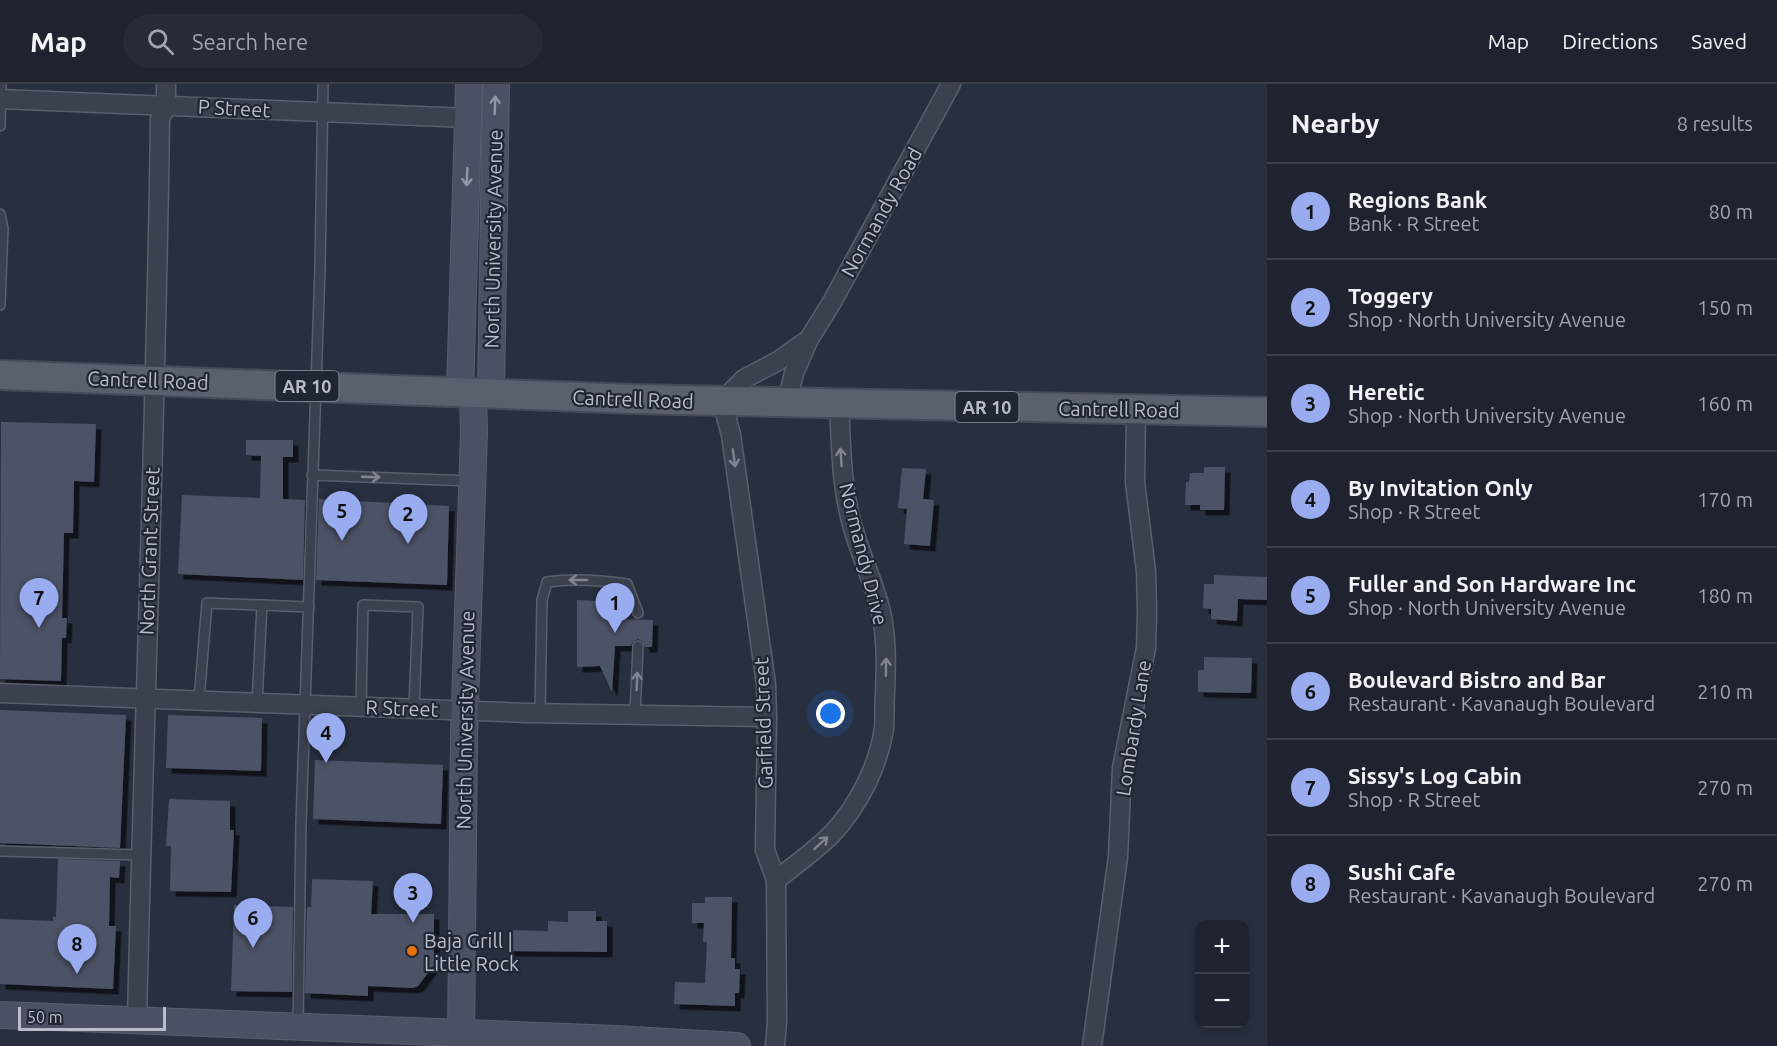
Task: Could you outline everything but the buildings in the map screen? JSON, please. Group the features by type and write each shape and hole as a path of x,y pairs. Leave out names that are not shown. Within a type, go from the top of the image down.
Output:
{"main road":[{"name":"Cantrell Road","path":"0,375 475,394 1267,412"}],"street":[{"name":"North Grant Street","path":"137,1020 158,278 160,119 166,105 166,84"},
{"name":"North University Avenue","path":"469,84 475,394"},
{"name":"North University Avenue","path":"460,1040 464,710 471,481 496,84"},
{"name":"Normandy Road","path":"787,402 794,373 809,339 832,302 951,84"},
{"name":"P Street","path":"1,94 166,105 468,118"},
{"name":"Normandy Road","path":"722,401 744,379 778,361 809,339"},
{"name":"Garfield Street","path":"722,401 731,435 766,684 768,717 765,850 776,880 777,1021 775,1046"},
{"name":"Normandy Drive","path":"776,880 822,843 850,810 876,760 883,731 887,662 883,627 880,610 858,549 848,511 842,465 839,404"},
{"name":"Lombardy Lane","path":"1092,1046 1118,857 1122,768 1146,648 1148,613 1146,571 1136,491 1136,409"},
{"name":"R Street","path":"0,693 540,714 768,717"},
{"path":"0,1015 298,1028 460,1040 737,1046"}],"lane":[{"path":"298,1028 301,823 320,268 323,84"},
{"path":"0,126 1,94"},
{"path":"0,214 3,228 0,305"},
{"path":"312,475 471,481"},
{"path":"540,714 542,600 547,582 602,580 627,584 638,613"},
{"path":"200,700 207,603 309,607"},
{"path":"257,703 261,605"},
{"path":"361,706 363,605 407,606 418,607 414,708"},
{"path":"635,715 638,646"},
{"path":"0,851 140,855"}],"place":[{"name":"Fuller and Son Hardware Inc","path":"342,541"},
{"name":"Toggery","path":"408,544"},
{"name":"Sissy's Log Cabin","path":"39,628"},
{"name":"Regions Bank","path":"615,633"},
{"name":"By Invitation Only","path":"326,763"},
{"name":"Heretic","path":"413,923"},
{"name":"Boulevard Bistro and Bar","path":"253,948"},
{"name":"Baja Grill | Little Rock","path":"412,951"},
{"name":"Sushi Cafe","path":"77,974"}]}
